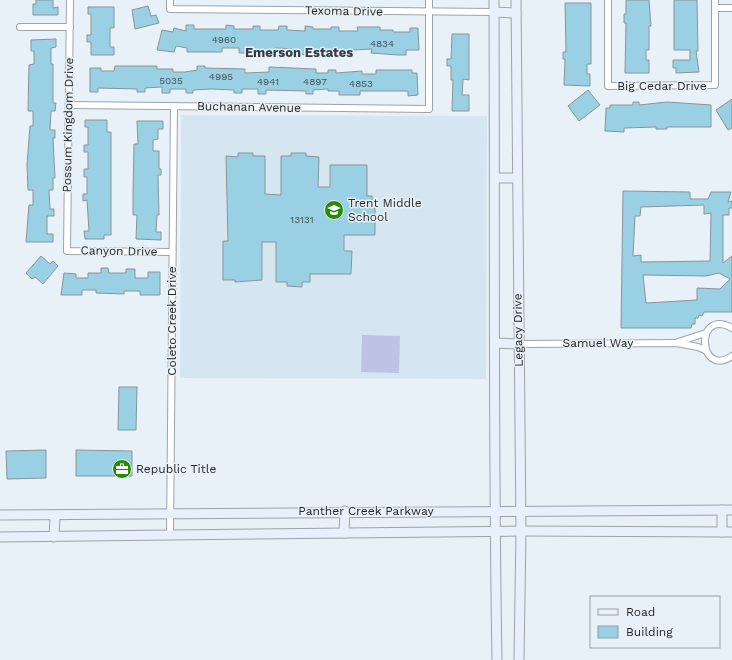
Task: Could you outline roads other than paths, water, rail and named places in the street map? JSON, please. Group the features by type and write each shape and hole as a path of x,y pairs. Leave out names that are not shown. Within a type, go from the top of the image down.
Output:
{"main road":[{"name":"Legacy Drive","path":"494,0 496,178 495,532 497,660"},
{"name":"Legacy Drive","path":"516,0 516,178 521,531 519,660"},
{"path":"494,12 516,13"},
{"path":"496,178 516,178"},
{"path":"495,343 519,344"},
{"path":"722,510 722,532"},
{"name":"Panther Creek Parkway","path":"0,515 55,516 344,511 732,510"},
{"path":"344,511 344,533"},
{"path":"54,537 55,516"},
{"name":"Panther Creek Parkway","path":"0,537 521,531 732,532"}],"street":[{"name":"Possum Kingdom Drive","path":"67,251 70,0"},
{"name":"Texoma Drive","path":"170,0 170,9 494,12"},
{"path":"429,0 429,12"},
{"name":"Big Cedar Drive","path":"608,0 608,86 715,85 715,8"},
{"path":"715,0 715,8 732,8"},
{"name":"Buchanan Avenue","path":"69,105 430,109 429,12"},
{"path":"20,27 70,27"},
{"name":"Coleto Creek Drive","path":"170,536 174,106"},
{"name":"Canyon Drive","path":"67,251 172,252"},
{"name":"Samuel Way","path":"677,343 706,333 715,326 730,326"},
{"path":"705,350 704,338 706,333"},
{"name":"Samuel Way","path":"519,344 677,343 698,347 705,350 713,358 719,360 732,356"}],"place":[{"name":"Trent Middle School","path":"334,210"},
{"name":"Republic Title","path":"122,469"}],"district":[{"name":"Emerson Estates","path":"299,52"}]}
